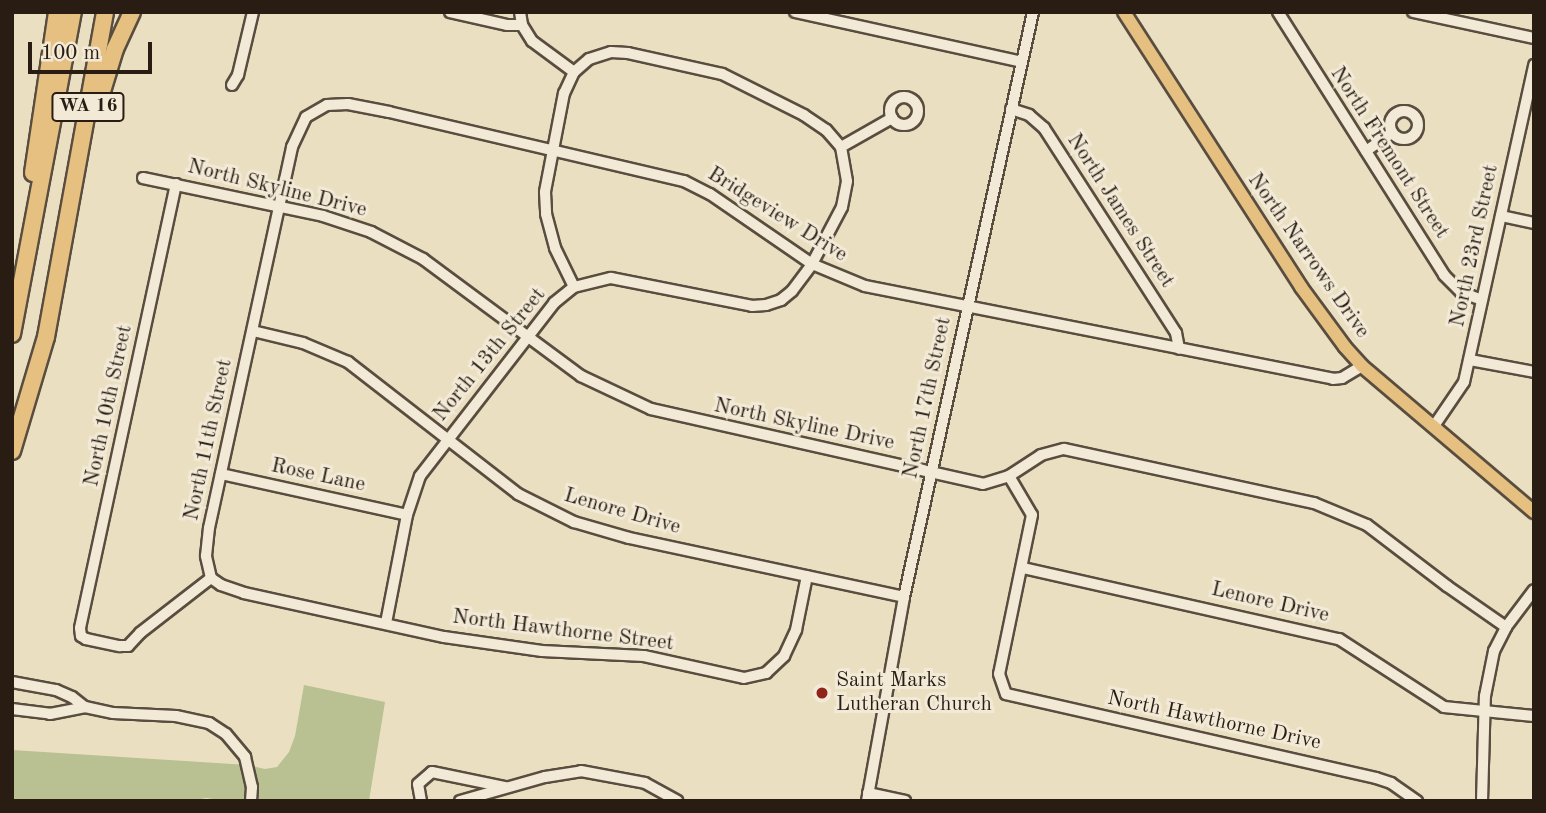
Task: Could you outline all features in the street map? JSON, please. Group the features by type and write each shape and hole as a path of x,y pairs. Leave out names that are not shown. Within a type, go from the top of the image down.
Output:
{"highway":[{"path":"12,307 57,12"},
{"name":"WA 16","path":"12,334 73,12"},
{"name":"WA 16","path":"12,451 46,337 104,12"},
{"path":"71,201 107,73 132,12"}],"main road":[{"name":"North Narrows Drive","path":"1124,12 1301,287 1362,366 1534,512"}],"street":[{"path":"232,85 238,75 253,12"},
{"path":"450,12 507,25 522,25"},
{"path":"520,12 522,25 538,46 574,72 596,56 618,52 705,69 776,98 816,122 841,147 847,166 846,193 834,226 812,264 789,294 762,306 618,278 574,287"},
{"path":"795,12 1022,62"},
{"name":"North 17th Street","path":"868,797 904,597 1033,12"},
{"name":"North Fremont Street","path":"1278,12 1453,287 1482,300"},
{"path":"1413,12 1534,38"},
{"name":"North 23rd Street","path":"1434,426 1461,390 1470,360 1534,65"},
{"name":"North 13th Street","path":"386,624 407,516 420,476 554,303 574,287 555,248 546,214 547,180 564,93 574,72"},
{"name":"Bridgeview Drive","path":"281,206 296,134 306,117 327,105 365,107 635,168 691,184 812,264 865,286 1333,379 1342,378 1362,366"},
{"name":"North James Street","path":"1011,109 1029,115 1044,128 1176,333 1180,349"},
{"path":"841,147 892,118"},
{"path":"1366,151 1392,134"},
{"name":"North Skyline Drive","path":"143,178 341,221 400,245 457,282 527,337 601,387 659,412 983,484 1009,476 1041,454 1073,450 1314,503 1367,525 1447,586 1506,626"},
{"name":"North 10th Street","path":"176,184 80,626 81,636 94,641 128,646 145,628 211,578"},
{"name":"North 11th Street","path":"211,578 206,548 220,474 281,206"},
{"path":"1501,216 1534,223"},
{"name":"Lenore Drive","path":"253,331 303,343 341,358 377,382 518,494 575,522 629,538 904,597"},
{"path":"1470,360 1534,372"},
{"name":"Rose Lane","path":"220,474 407,516"},
{"path":"1009,476 1032,515 1023,568"},
{"name":"Lenore Drive","path":"1023,568 1339,639 1444,707 1534,716"},
{"name":"North Hawthorne Drive","path":"1023,568 999,674 1001,687 1014,697 1376,778 1391,783 1417,801"},
{"name":"North Hawthorne Street","path":"211,578 221,586 244,593 480,643 542,651 644,656 735,677 751,678 774,668 784,656 796,630 807,576"},
{"path":"1482,801 1485,696 1494,652 1506,626 1534,590"},
{"path":"12,682 64,693 85,707 128,716 186,717 216,727 233,740 245,758 252,787 251,801"},
{"path":"12,709 50,714 85,707"},
{"path":"460,801 560,773 580,771 645,783 677,801"},
{"path":"421,801 418,784 432,772 508,788"},
{"path":"868,797 905,801"}],"green space":[{"path":"304,685 385,702 369,801 229,801 206,798 190,801 12,801 12,750 248,765 265,769 277,767 289,752 295,736"}],"place":[{"name":"Saint Marks Lutheran Church","path":"822,693"}]}
